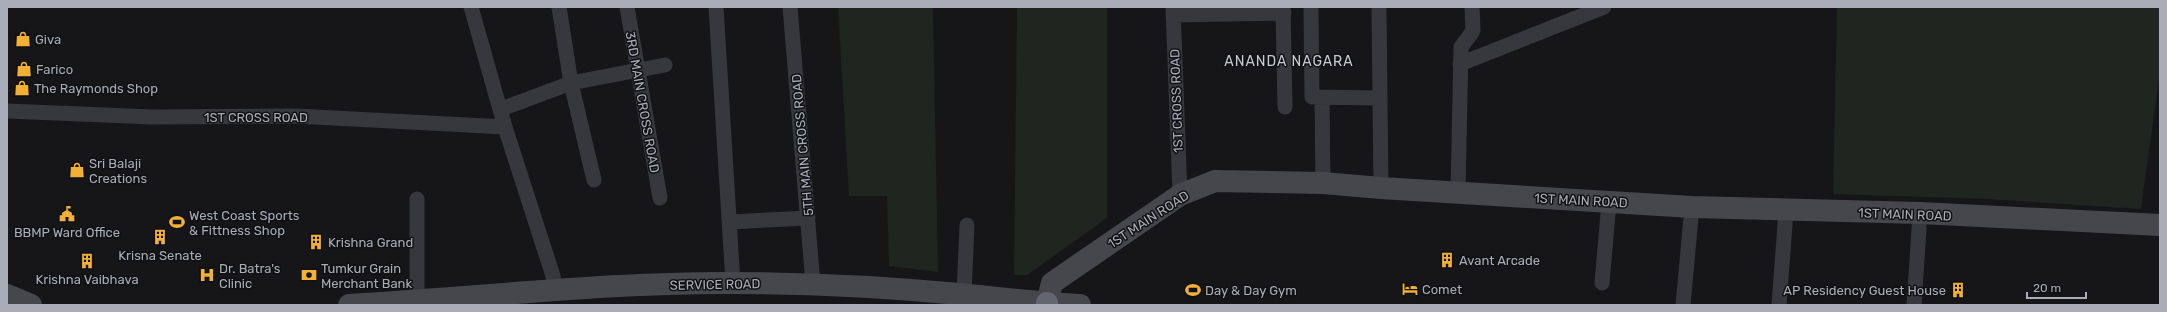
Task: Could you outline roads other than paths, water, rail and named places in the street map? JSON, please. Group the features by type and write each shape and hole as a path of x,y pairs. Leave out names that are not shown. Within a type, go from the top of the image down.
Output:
{"street":[{"path":"471,7 505,127 553,276 555,289"},
{"path":"559,7 571,83 594,180"},
{"name":"3RD MAIN CROSS ROAD","path":"627,7 660,198"},
{"path":"716,7 733,282"},
{"name":"5TH MAIN CROSS ROAD","path":"790,7 813,284"},
{"path":"1311,7 1312,97 1380,98"},
{"path":"1379,7 1381,188"},
{"path":"1458,193 1461,47 1473,31 1472,7"},
{"path":"1460,64 1604,7"},
{"path":"1173,11 1284,10 1285,106"},
{"name":"1ST CROSS ROAD","path":"1173,11 1180,195"},
{"path":"500,109 571,83 637,69 665,66"},
{"path":"1322,98 1323,183"},
{"name":"1ST CROSS ROAD","path":"7,111 153,118 296,116 505,127"},
{"name":"1ST MAIN ROAD","path":"1047,304 1052,283 1180,195 1215,181 1323,183 1381,188 1692,207 1786,211 1920,213 2160,225"},
{"path":"417,199 417,301"},
{"path":"1602,283 1609,202"},
{"path":"1683,305 1692,207"},
{"path":"1779,305 1786,211"},
{"path":"1914,305 1920,213"},
{"path":"730,222 808,218"},
{"path":"964,294 967,225"},
{"name":"SERVICE ROAD","path":"349,305 417,301 555,289 733,282 813,284 964,294 1047,304 1080,305"},
{"path":"7,296 31,305"}],"place":[{"name":"Giva","path":"23,39"},
{"name":"Farico","path":"24,69"},
{"name":"The Raymonds Shop","path":"22,88"},
{"name":"Sri Balaji Creations","path":"77,170"},
{"name":"BBMP Ward Office","path":"67,214"},
{"name":"West Coast Sports & Fittness Shop","path":"177,222"},
{"name":"Krisna Senate","path":"160,237"},
{"name":"Krishna Grand","path":"316,242"},
{"name":"Avant Arcade","path":"1447,260"},
{"name":"Krishna Vaibhava","path":"87,261"},
{"name":"Dr. Batra's Clinic","path":"207,275"},
{"name":"Tumkur Grain Merchant Bank","path":"309,275"},
{"name":"Comet","path":"1410,289"},
{"name":"Day & Day Gym","path":"1193,290"},
{"name":"AP Residency Guest House","path":"1958,290"}],"district":[{"name":"ANANDA NAGARA","path":"1289,61"}]}
